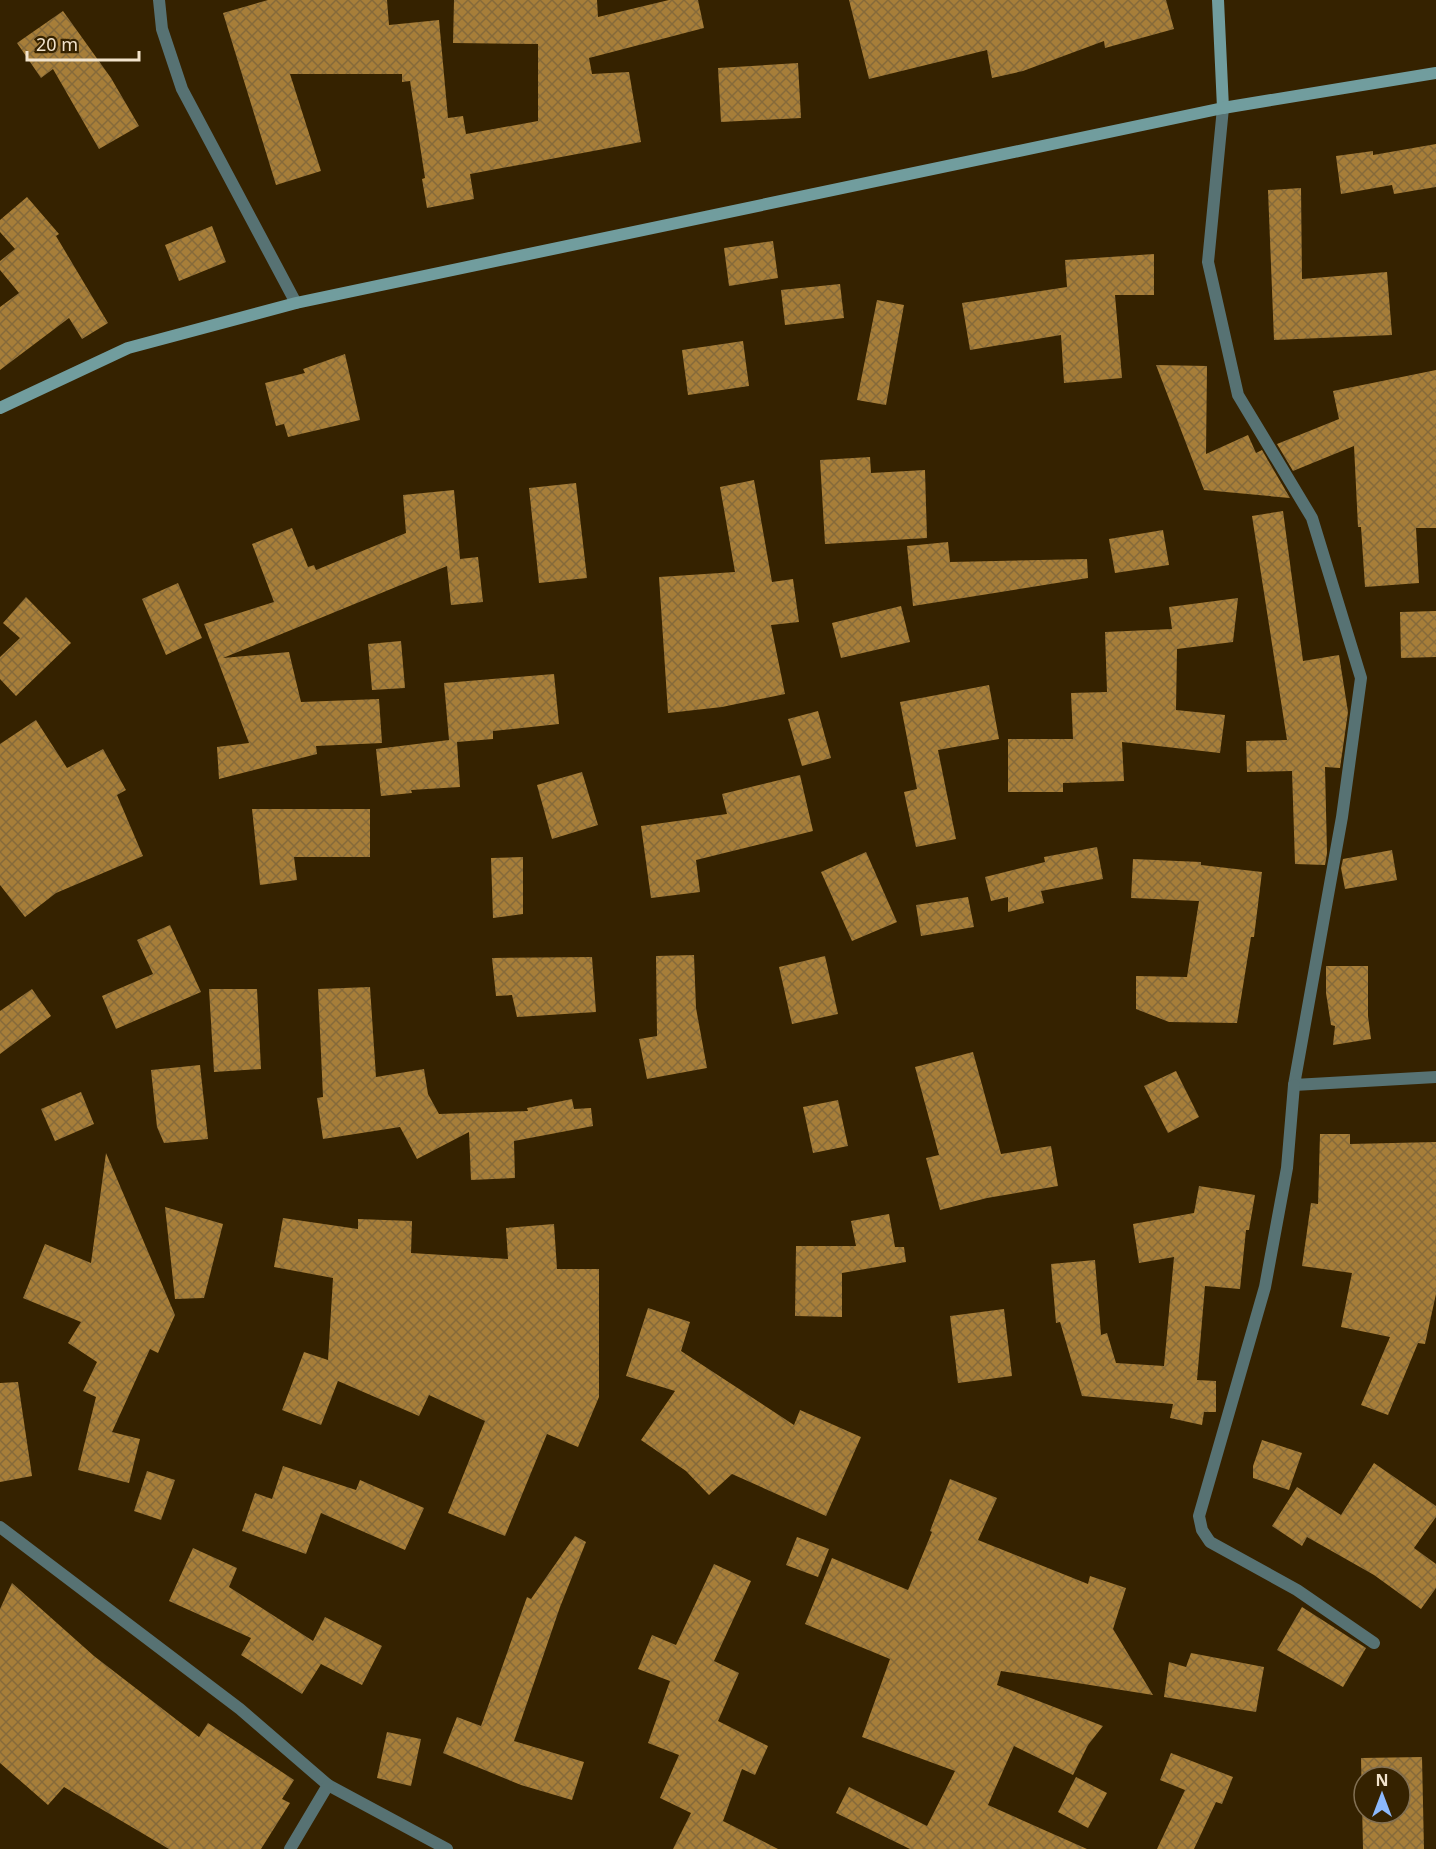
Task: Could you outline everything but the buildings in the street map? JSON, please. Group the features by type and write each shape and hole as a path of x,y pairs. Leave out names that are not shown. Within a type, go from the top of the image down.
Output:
{"main road":[{"path":"1218,0 1223,108"},
{"path":"0,408 128,348 296,303 1223,108 1436,73"}],"street":[{"path":"159,0 162,29 182,89 296,303"},
{"path":"1223,108 1208,262 1238,395 1312,518 1361,678 1342,817 1294,1085 1287,1167 1265,1287 1200,1516 1202,1530 1210,1542 1297,1590 1374,1643"},
{"path":"1294,1085 1436,1077"},
{"path":"0,1527 240,1709 328,1785 447,1849"},
{"path":"290,1849 328,1785"}]}
